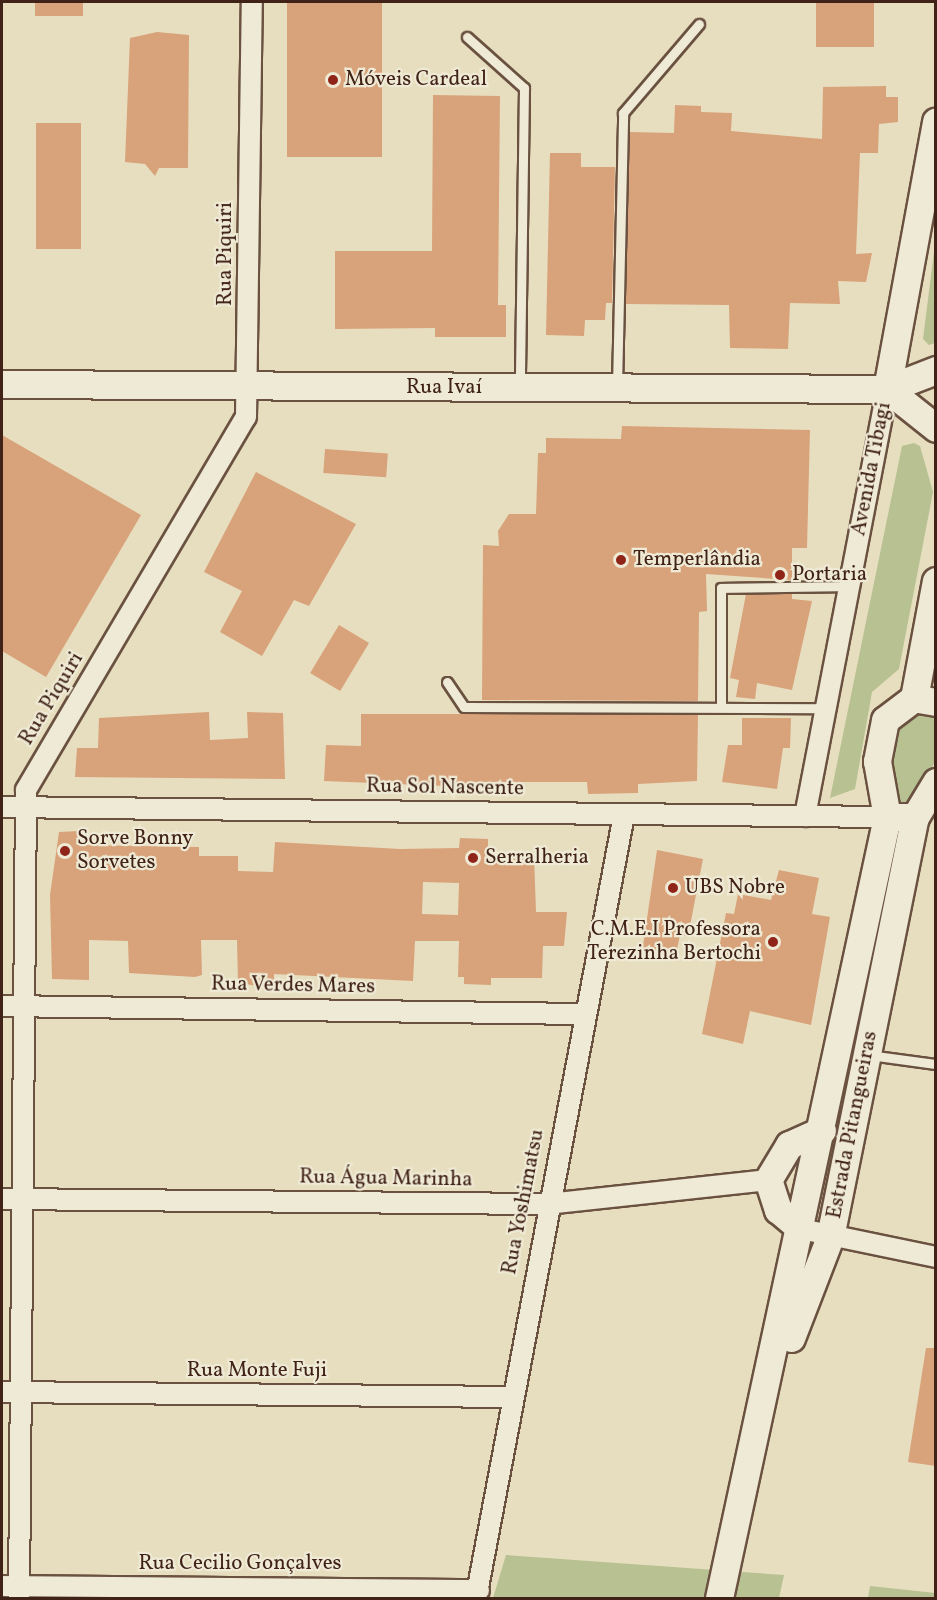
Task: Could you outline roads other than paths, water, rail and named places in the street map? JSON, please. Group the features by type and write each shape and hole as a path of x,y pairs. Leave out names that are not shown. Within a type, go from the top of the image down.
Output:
{"street":[{"name":"Rua Piquiri","path":"13,1590 21,1393 26,790 246,417 249,388 252,2"},
{"name":"Avenida Tibagi","path":"806,816 936,121"},
{"name":"Rua Ivaí","path":"2,384 249,388 887,389 936,370"},
{"path":"887,389 936,428"},
{"path":"925,812 887,817 877,761 885,720 925,700 936,581"},
{"name":"Estrada Pitangueiras","path":"758,1424 830,1237 867,1054 925,812 936,782"},
{"name":"Rua Sol Nascente","path":"2,807 887,817"},
{"name":"Rua Yoshimatsu","path":"478,1594 547,1204 624,815"},
{"name":"Estrada Pitangueiras","path":"718,1599 801,1229 887,817"},
{"name":"Rua Verdes Mares","path":"2,1006 584,1014"},
{"path":"822,1130 789,1145 768,1180 778,1210 801,1229 830,1237 936,1257"},
{"name":"Rua Água Marinha","path":"2,1199 547,1204 768,1180"},
{"name":"Rua Monte Fuji","path":"2,1392 512,1397"},
{"name":"Rua Cecilio Gonçalves","path":"13,1590 478,1594"}],"lane":[{"path":"617,389 623,114 699,24"},
{"path":"467,36 524,88 520,388"},
{"path":"721,708 722,588 849,586"},
{"path":"447,682 464,707 826,708"},
{"path":"867,1054 936,1064"}],"place":[{"name":"Móveis Cardeal","path":"333,80"},
{"name":"Temperlândia","path":"621,560"},
{"name":"Portaria","path":"780,575"},
{"name":"Sorve Bonny Sorvetes","path":"65,851"},
{"name":"Serralheria","path":"473,858"},
{"name":"UBS Nobre","path":"673,888"},
{"name":"C.M.E.I Professora Terezinha Bertochi","path":"773,942"}]}
